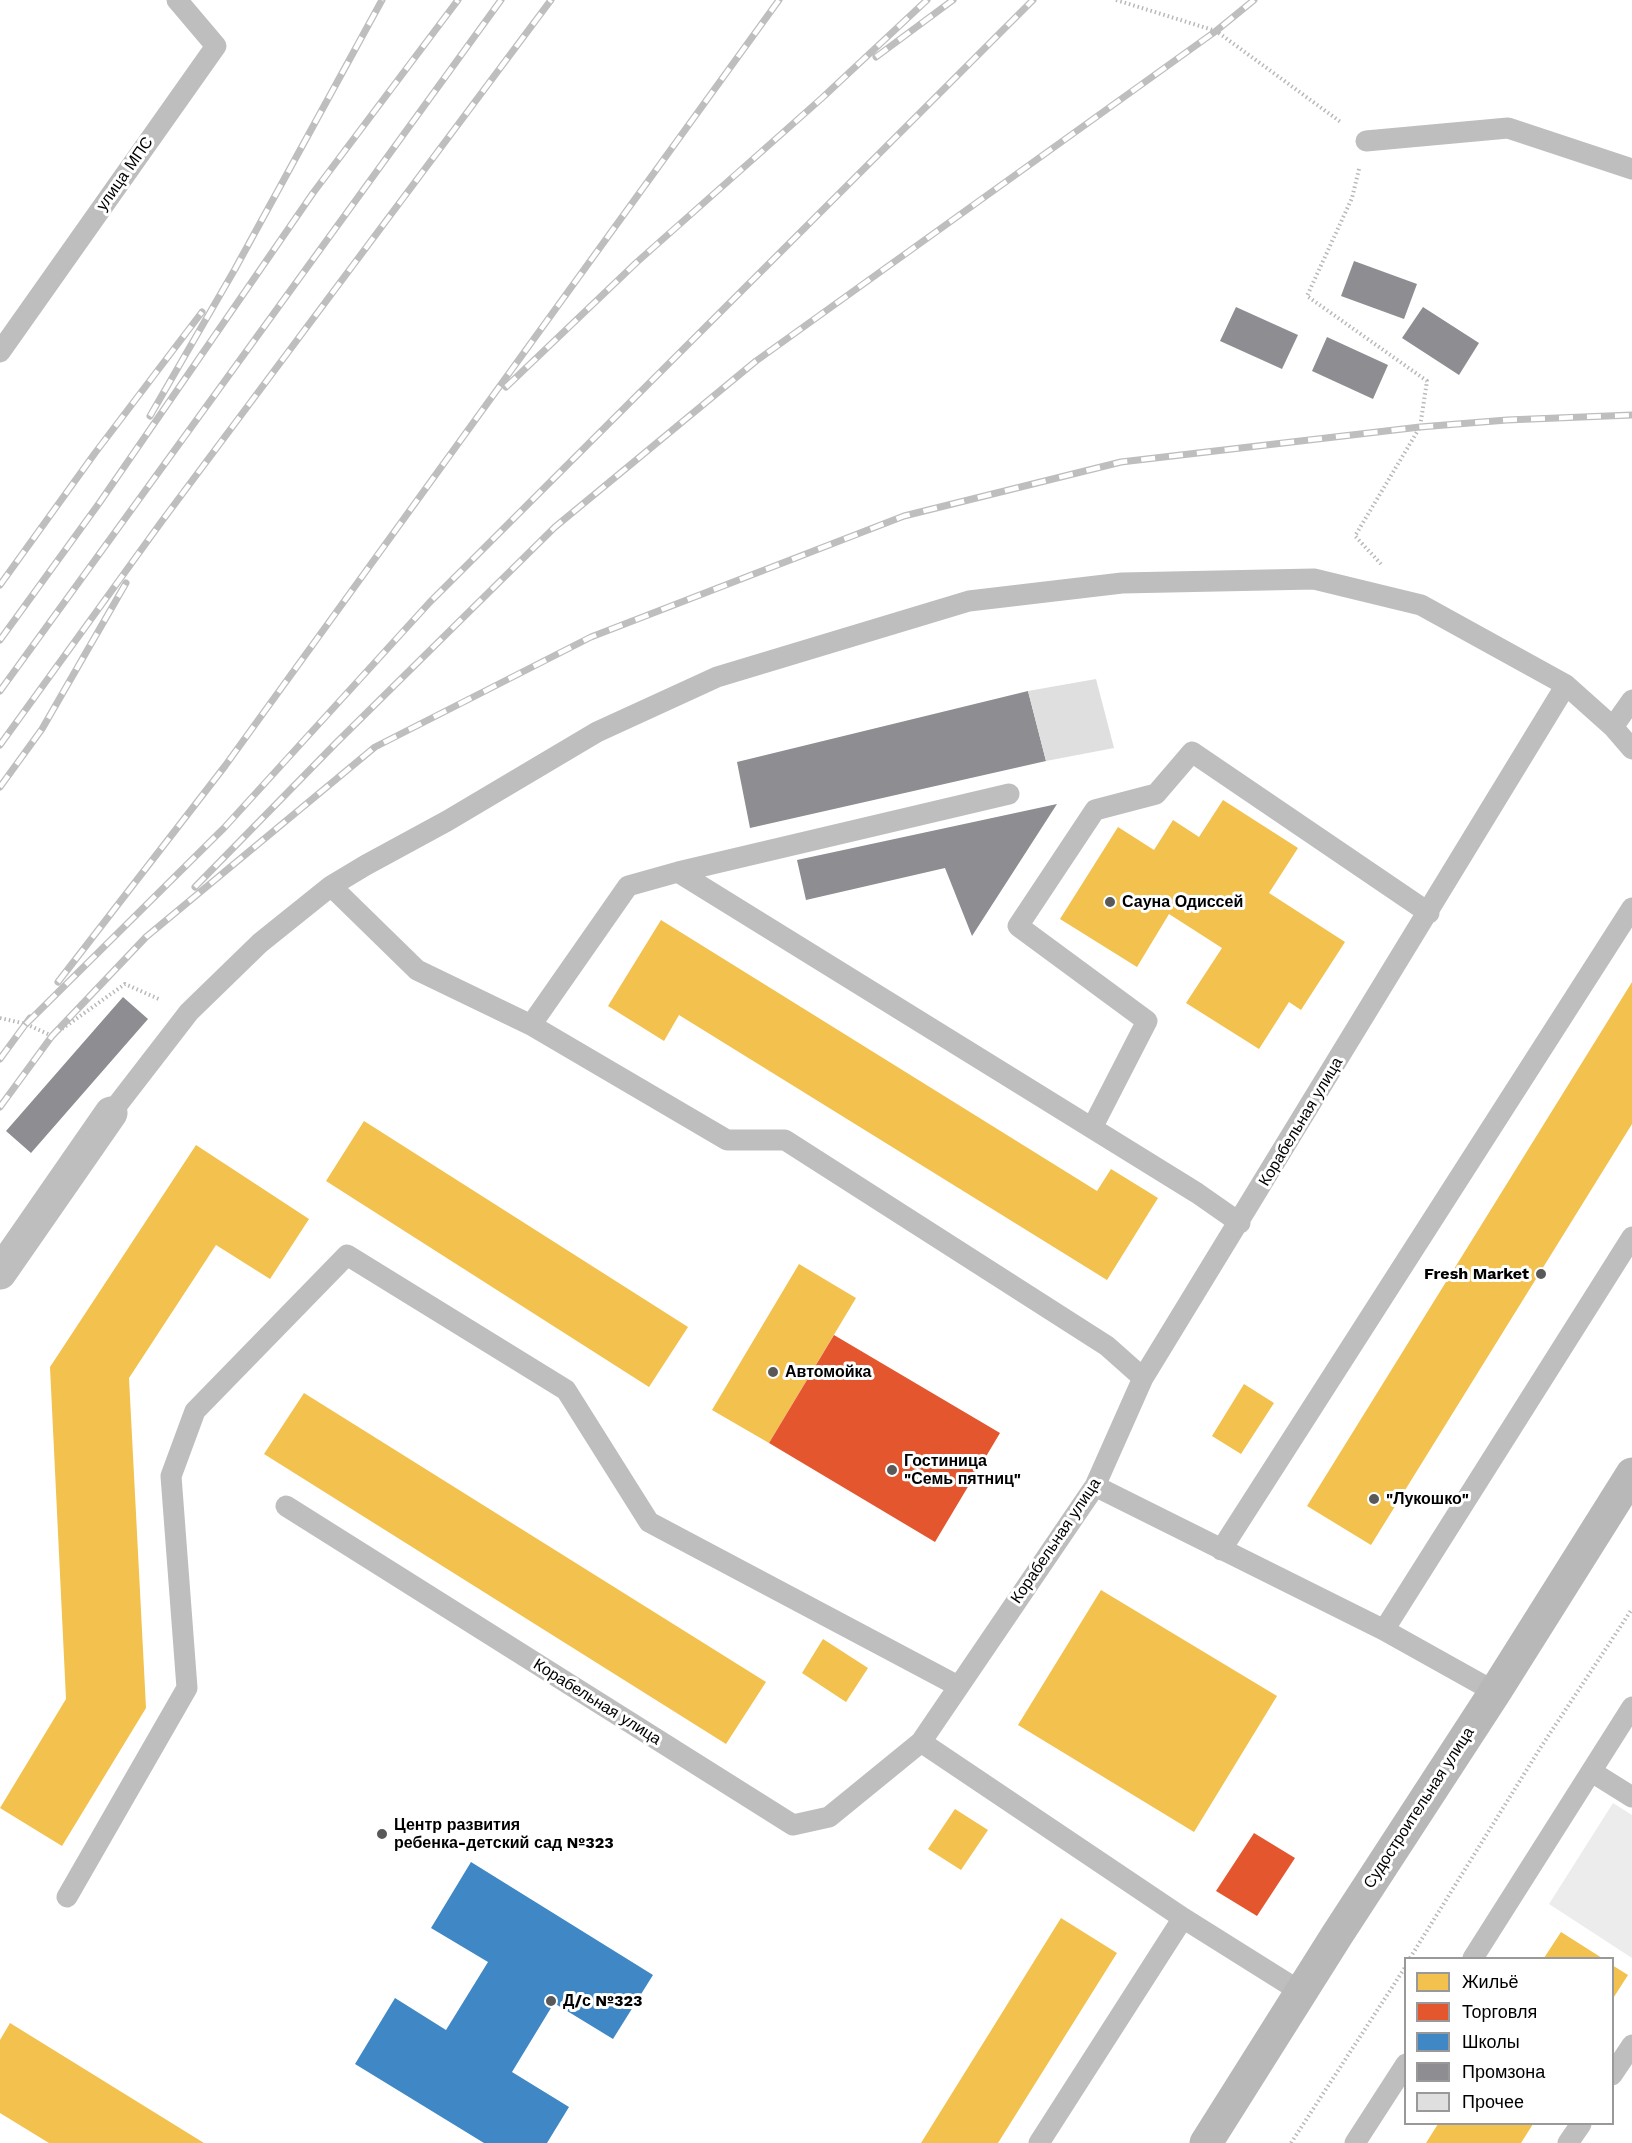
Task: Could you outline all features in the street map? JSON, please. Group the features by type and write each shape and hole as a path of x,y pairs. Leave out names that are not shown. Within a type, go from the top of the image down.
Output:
{"main road":[{"name":"Судостроительная улица","path":"1206,2143 1630,1482"}],"street":[{"path":"0,1273 111,1113"}],"lane":[{"name":"улица МПС","path":"0,352 216,46 177,0"},
{"path":"1366,141 1508,128 1632,169"},
{"path":"111,1113 189,1012 260,943 331,886 597,732 717,677 969,601 1122,583 1314,579 1421,605 1566,685 1614,727 1632,749"},
{"name":"Корабельная улица","path":"286,1506 793,1826 829,1817 921,1742 1095,1486 1143,1378 1240,1223 1566,685"},
{"path":"1614,727 1632,700"},
{"path":"1092,1128 1147,1022 1018,926 1095,810 1156,794 1192,752 1429,913"},
{"path":"531,1025 628,886 678,872 1009,794"},
{"path":"678,872 1197,1193 1240,1223"},
{"path":"331,886 417,970 531,1025 727,1140 785,1140 1107,1346 1143,1378"},
{"path":"1221,1550 1632,908"},
{"path":"1384,1630 1632,1237"},
{"path":"68,1897 187,1688 171,1476 195,1411 347,1255 566,1390 649,1522 958,1686"},
{"path":"1095,1486 1384,1630 1494,1692"},
{"path":"1474,1957 1632,1707"},
{"path":"921,1742 1183,1918 1301,1992"},
{"path":"1592,1772 1632,1797"},
{"path":"1039,2143 1183,1918"},
{"path":"1614,2072 1632,2045"},
{"path":"1355,2143 1404,2067"},
{"path":"1568,2143 1580,2125"}],"path":[{"path":"1116,0 1216,31 1366,141 1352,198 1307,296 1427,381 1420,427 1355,536 1421,605"},
{"path":"0,1018 26,1024 52,1036 125,984 189,1012"},
{"path":"1411,1957 1539,1750 1632,1609"},
{"path":"1292,2143 1404,1969"}],"shaded area":[{"path":"1613,1803 1632,1815 1632,1958 1549,1904"}],"building: Жильё":[{"path":"1223,800 1298,848 1269,893 1345,942 1301,1010 1289,1002 1259,1049 1186,1003 1222,948 1169,914 1137,967 1060,919 1118,827 1154,850 1173,820 1199,837"},
{"path":"661,920 1097,1191 1111,1169 1158,1198 1107,1280 679,1015 664,1041 608,1006"},
{"path":"1632,982 1632,1124 1371,1545 1307,1506"},
{"path":"364,1121 688,1327 649,1387 326,1181"},
{"path":"196,1145 309,1219 270,1279 216,1245 129,1378 146,1708 62,1846 0,1808 66,1699 50,1367"},
{"name":"Автомойка","path":"799,1264 856,1298 769,1443 712,1410"},
{"path":"1244,1384 1274,1403 1241,1454 1212,1436"},
{"path":"304,1393 766,1682 726,1744 264,1454"},
{"path":"1101,1590 1277,1696 1194,1832 1018,1725"},
{"path":"823,1639 868,1668 846,1702 802,1673"},
{"path":"955,1809 988,1830 961,1870 928,1849"},
{"path":"1061,1918 1117,1953 998,2143 921,2143"},
{"path":"1561,1932 1600,1957 1545,1957"},
{"path":"1614,1966 1628,1975 1614,1997"},
{"path":"10,2023 204,2143 49,2143 0,2113 0,2040"},
{"path":"1437,2125 1532,2125 1521,2143 1426,2143"}],"building: Торговля":[{"path":"834,1335 1000,1433 935,1542 769,1443"},
{"path":"1254,1833 1295,1858 1257,1916 1216,1891"}],"building: Школы":[{"name":"Д/с №323","path":"471,1862 653,1975 613,2039 554,2003 512,2072 569,2107 547,2143 484,2143 355,2064 395,1998 446,2030 488,1962 431,1928"}],"building: Промзона":[{"path":"1354,261 1417,284 1404,319 1341,296"},
{"path":"1236,307 1298,335 1282,369 1220,341"},
{"path":"1423,307 1479,343 1459,375 1402,338"},
{"path":"1327,337 1388,365 1373,399 1312,371"},
{"path":"1028,691 1046,761 750,828 737,762"},
{"path":"1057,804 972,936 945,868 806,900 797,860"},
{"path":"123,997 148,1019 31,1153 6,1131"}],"building: Прочее":[{"path":"1096,679 1114,748 1046,761 1028,691"}],"railway":[{"path":"150,416 235,269 382,0"},
{"path":"0,640 100,502 313,193 458,0"},
{"path":"0,691 501,0"},
{"path":"0,745 162,521 551,0"},
{"path":"58,982 225,766 779,0"},
{"path":"506,387 637,262 822,98 927,0"},
{"path":"876,57 953,0"},
{"path":"26,1024 224,828 430,602 1033,0"},
{"path":"195,887 336,743 555,527 756,361 1216,31 1254,0"},
{"path":"0,585 95,453 202,312"},
{"path":"0,1107 52,1036 146,937 375,747 591,637 904,516 1121,462 1420,427 1507,420 1632,415"},
{"path":"0,787 42,729 126,583"},
{"path":"0,1059 30,1018"}],"place":[{"name":"Сауна Одиссей","path":"1110,902"},
{"name":"Fresh Market","path":"1541,1274"},
{"name":"Автомойка","path":"773,1372"},
{"name":"Гостиница \"Семь пятниц\"","path":"892,1470"},
{"name":"\"Лукошко\"","path":"1374,1499"},
{"name":"Центр развития ребенка-детский сад №323","path":"382,1834"},
{"name":"Д/с №323","path":"551,2001"}]}
